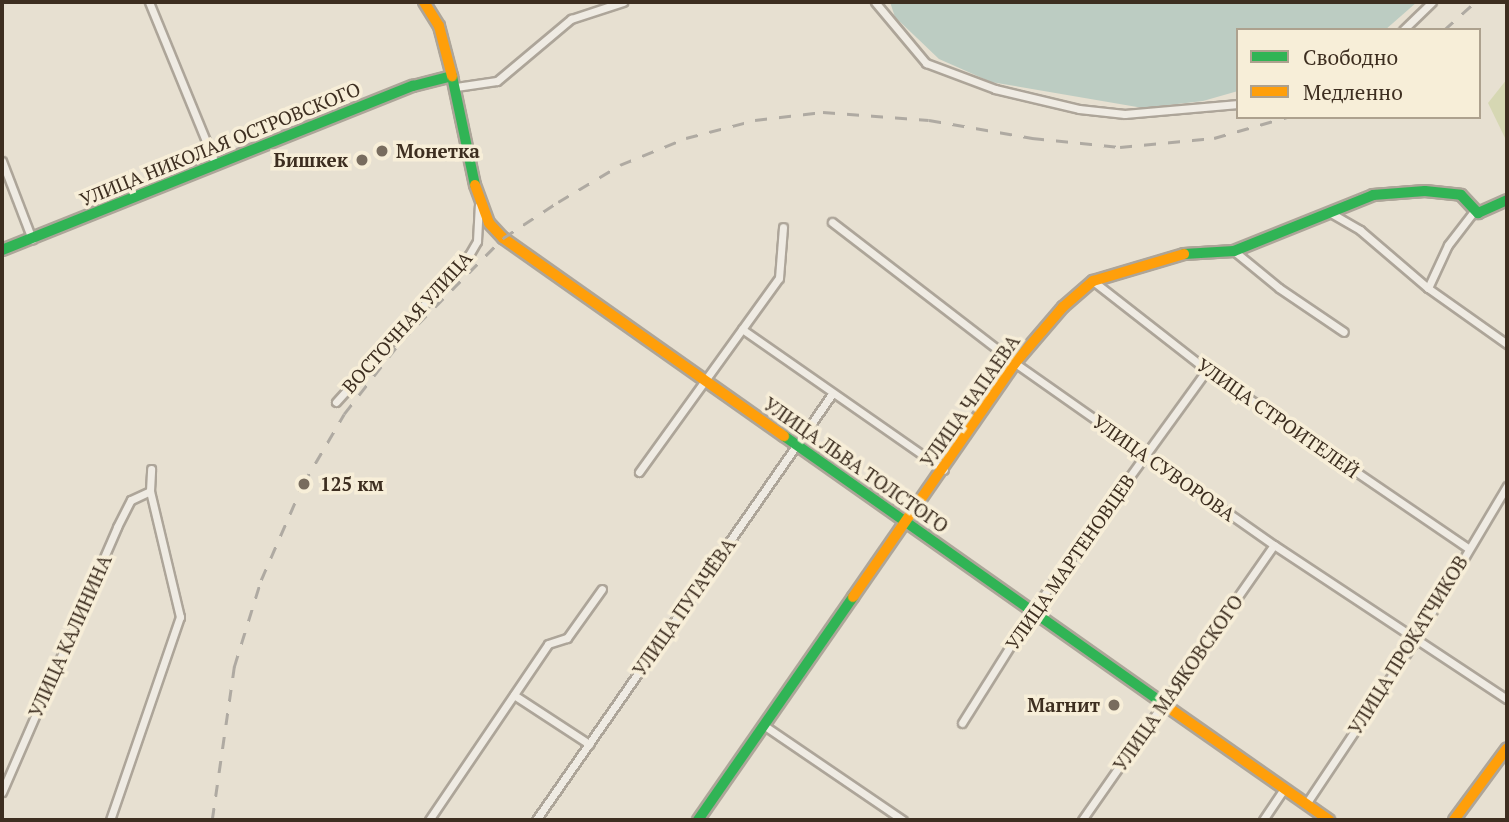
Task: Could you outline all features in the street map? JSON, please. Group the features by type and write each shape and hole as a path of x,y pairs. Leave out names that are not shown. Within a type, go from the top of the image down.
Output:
{"main road":[{"name":"УЛИЦА ЛЬВА ТОЛСТОГО","path":"424,2 439,26 454,82 478,199 489,223 503,238 1329,820"},
{"name":"УЛИЦА НИКОЛАЯ ОСТРОВСКОГО","path":"2,250 413,86 454,82"},
{"name":"УЛИЦА ЧАПАЕВА","path":"698,820 944,470 1015,363 1063,307 1093,281 1176,255 1234,251 1325,210 1374,195 1425,191 1461,195 1475,210"},
{"path":"1475,210 1478,213 1507,200"},
{"path":"1454,820 1507,748"}],"street":[{"path":"149,2 216,166"},
{"path":"454,82 497,81 570,19 623,2"},
{"path":"874,2 926,64 995,89 1079,109 1125,114 1236,104"},
{"path":"1405,28 1432,2"},
{"path":"2,161 32,239"},
{"name":"ВОСТОЧНАЯ УЛИЦА","path":"336,402 469,255 477,241 478,199"},
{"path":"1325,210 1360,230 1428,288 1507,344"},
{"path":"1428,288 1448,245 1475,210"},
{"name":"УЛИЦА СУВОРОВА","path":"832,222 1015,363 1274,545 1507,699"},
{"path":"639,472 779,278 783,227"},
{"path":"1234,251 1279,288 1344,332"},
{"name":"УЛИЦА СТРОИТЕЛЕЙ","path":"1093,281 1206,370 1468,548"},
{"path":"742,329 944,470"},
{"name":"УЛИЦА МАРТЕНОВЦЕВ","path":"962,723 1031,612 1206,370"},
{"name":"УЛИЦА ПУГАЧЁВА","path":"536,820 832,394"},
{"path":"110,820 180,617 150,491 151,469"},
{"name":"УЛИЦА ПРОКАТЧИКОВ","path":"1306,804 1416,639 1507,486"},
{"name":"УЛИЦА КАЛИНИНА","path":"2,792 117,527 131,500 150,491"},
{"name":"УЛИЦА МАЯКОВСКОГО","path":"1082,820 1274,545"},
{"path":"429,820 548,644 567,638 602,589"},
{"path":"514,695 589,744"},
{"path":"765,726 903,820"},
{"path":"1263,820 1284,789"}],"green space":[{"path":"1507,79 1507,142 1488,103"}],"shaded area":[{"path":"890,2 1417,2 1387,28 1236,28 1236,92 1203,101 1143,108 991,82 939,59 895,17"}],"railway":[{"path":"1446,28 1475,2"},
{"path":"212,820 234,667 261,580 303,484 344,414 401,341 503,238 620,165 686,138 755,120 823,112 929,120 1032,138 1120,147 1214,138 1280,119"}],"traffic: fast":[{"path":"2,250 413,86 452,76 475,185"},
{"path":"1184,254 1234,251 1373,195 1425,191 1461,195 1478,213 1507,200"},
{"path":"784,436 1162,703"},
{"path":"698,820 853,597"}],"traffic: slow":[{"path":"424,2 439,26 452,76"},
{"path":"475,185 489,223 503,238 784,436"},
{"path":"853,597 1015,363 1063,307 1093,281 1184,254"},
{"path":"1162,703 1329,820"},
{"path":"1454,820 1507,748"}],"place":[{"name":"Монетка","path":"382,151"},
{"name":"Бишкек","path":"362,160"},
{"name":"125 км","path":"304,484"},
{"name":"Магнит","path":"1114,705"}]}
